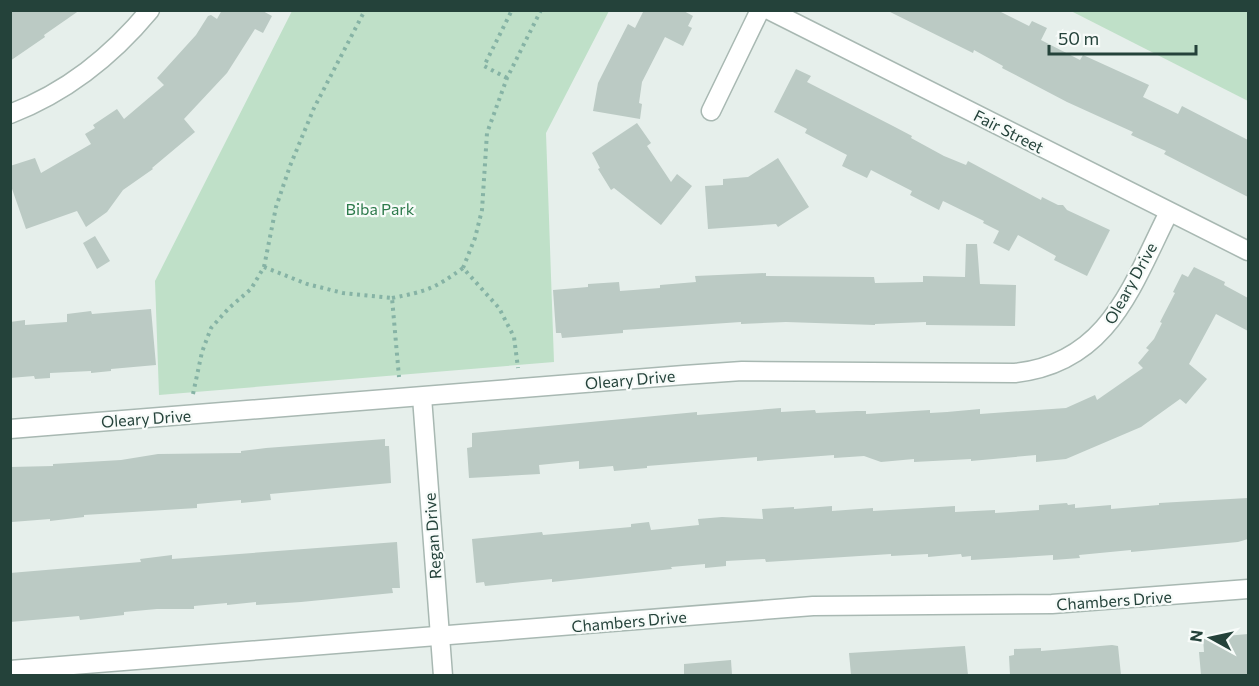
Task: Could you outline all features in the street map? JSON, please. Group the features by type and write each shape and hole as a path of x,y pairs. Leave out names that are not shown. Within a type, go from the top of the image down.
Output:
{"street":[{"path":"10,114 38,103 81,77 118,46 150,10"},
{"path":"711,111 760,10"},
{"name":"Fair Street","path":"769,10 1248,251"},
{"name":"Oleary Drive","path":"10,429 742,371 1015,373 1037,371 1059,363 1078,352 1106,328 1117,312 1168,212"},
{"name":"Regan Drive","path":"422,397 443,675"},
{"name":"Chambers Drive","path":"10,670 819,606 1052,604 1248,590"}],"path":[{"path":"193,394 202,352 211,328 251,289 264,267 276,207 290,166 314,108 365,10"},
{"path":"507,78 484,66 512,10"},
{"path":"264,267 307,284 343,293 392,298 424,292 436,287 463,268 475,238 482,210 487,134 507,78 541,10"},
{"path":"463,268 499,308 514,337 518,368"},
{"path":"392,298 399,377"}],"green space":[{"name":"Biba Park","path":"292,11 609,11 546,133 554,362 159,395 155,281"},
{"path":"1071,11 1248,11 1248,101"}],"building":[{"path":"10,10 80,10 10,61"},
{"path":"222,10 261,10 272,16 263,33 255,29 227,73 184,119 195,132 153,169 123,190 107,212 86,227 77,211 26,229 10,183 10,166 35,158 41,173 91,144 85,134 95,128 93,125 117,109 124,119 164,85 157,78 196,35 208,16 211,15 217,19"},
{"path":"644,10 682,10 693,16 688,26 692,28 683,46 665,37 642,82 639,103 642,104 640,119 593,111 598,83 628,24 635,28"},
{"path":"886,10 997,10 1029,26 1032,21 1047,28 1041,40 1080,60 1083,55 1149,85 1143,97 1178,114 1182,106 1248,140 1248,197 1164,154 1166,151 1131,135 1133,132 1067,102 1002,68 1003,66 974,50 973,53"},
{"path":"796,69 811,76 807,82 912,136 911,138 944,156 966,165 968,161 1041,200 1042,197 1063,205 1067,210 1110,230 1087,276 1054,260 1056,256 1018,235 1009,251 993,243 999,231 943,201 939,210 910,195 912,191 871,170 867,178 842,166 847,155 805,133 807,129 774,112"},
{"path":"637,123 651,143 647,146 671,182 677,174 692,186 661,225 614,188 611,190 598,169 600,168 592,153"},
{"path":"778,158 809,207 778,227 776,224 708,229 705,186 723,185 723,179 748,177"},
{"path":"95,236 110,261 97,269 83,243"},
{"path":"966,244 977,244 980,284 1016,285 1015,326 926,325 926,322 875,325 786,322 741,324 741,322 623,330 623,333 562,338 561,333 556,333 553,290 619,282 620,291 660,288 660,285 696,282 695,276 766,273 766,276 874,277 875,283 923,282 923,276 965,277"},
{"path":"1194,267 1225,282 1224,285 1248,298 1248,331 1216,314 1189,364 1207,379 1186,404 1180,399 1141,427 1066,459 1036,462 1036,455 971,461 971,459 914,462 914,459 881,462 864,456 834,458 834,455 757,461 757,457 614,471 613,466 579,469 579,461 539,465 540,474 469,478 467,448 472,447 472,433 697,412 697,415 781,408 781,412 866,411 866,414 930,410 930,413 980,409 980,414 1066,408 1095,395 1097,400 1143,368 1138,363 1149,350 1146,348 1154,339 1162,323 1160,322 1182,274 1188,277"},
{"path":"151,309 156,365 91,373 91,371 50,373 50,378 35,379 34,376 10,378 10,322 25,320 25,325 67,322 67,314"},
{"path":"385,439 385,446 389,446 391,483 270,494 271,500 197,504 197,508 84,515 84,517 50,521 50,519 12,522 10,467 53,466 53,464 121,460 158,454 241,453 241,451 266,448"},
{"path":"1248,498 1248,539 1238,542 1079,555 1080,558 1053,560 1053,555 971,560 971,556 962,557 961,554 928,557 928,554 891,556 891,554 766,562 765,559 726,561 726,566 705,568 705,564 552,582 552,579 485,586 484,582 476,583 472,539 631,527 631,524 649,522 651,530 699,525 698,519 722,517 763,519 762,509 794,507 794,509 832,506 832,511 873,508 873,511 955,506 955,512 995,510 995,513 1039,510 1039,505 1067,503 1068,505 1075,504 1075,508 1111,505 1111,509 1159,505 1159,503"},
{"path":"397,542 400,588 392,588 393,593 301,602 256,605 256,602 227,605 227,603 194,606 194,609 157,609 80,620 79,616 10,622 10,573 141,562 140,559 172,555 172,559"},
{"path":"1248,634 1248,675 1201,675 1199,652 1204,652 1203,638"},
{"path":"965,646 968,675 851,675 849,653"},
{"path":"1118,646 1121,675 1010,675 1009,656 1014,655 1014,649 1041,648 1041,651"},
{"path":"731,660 732,675 684,675 684,664"}]}
